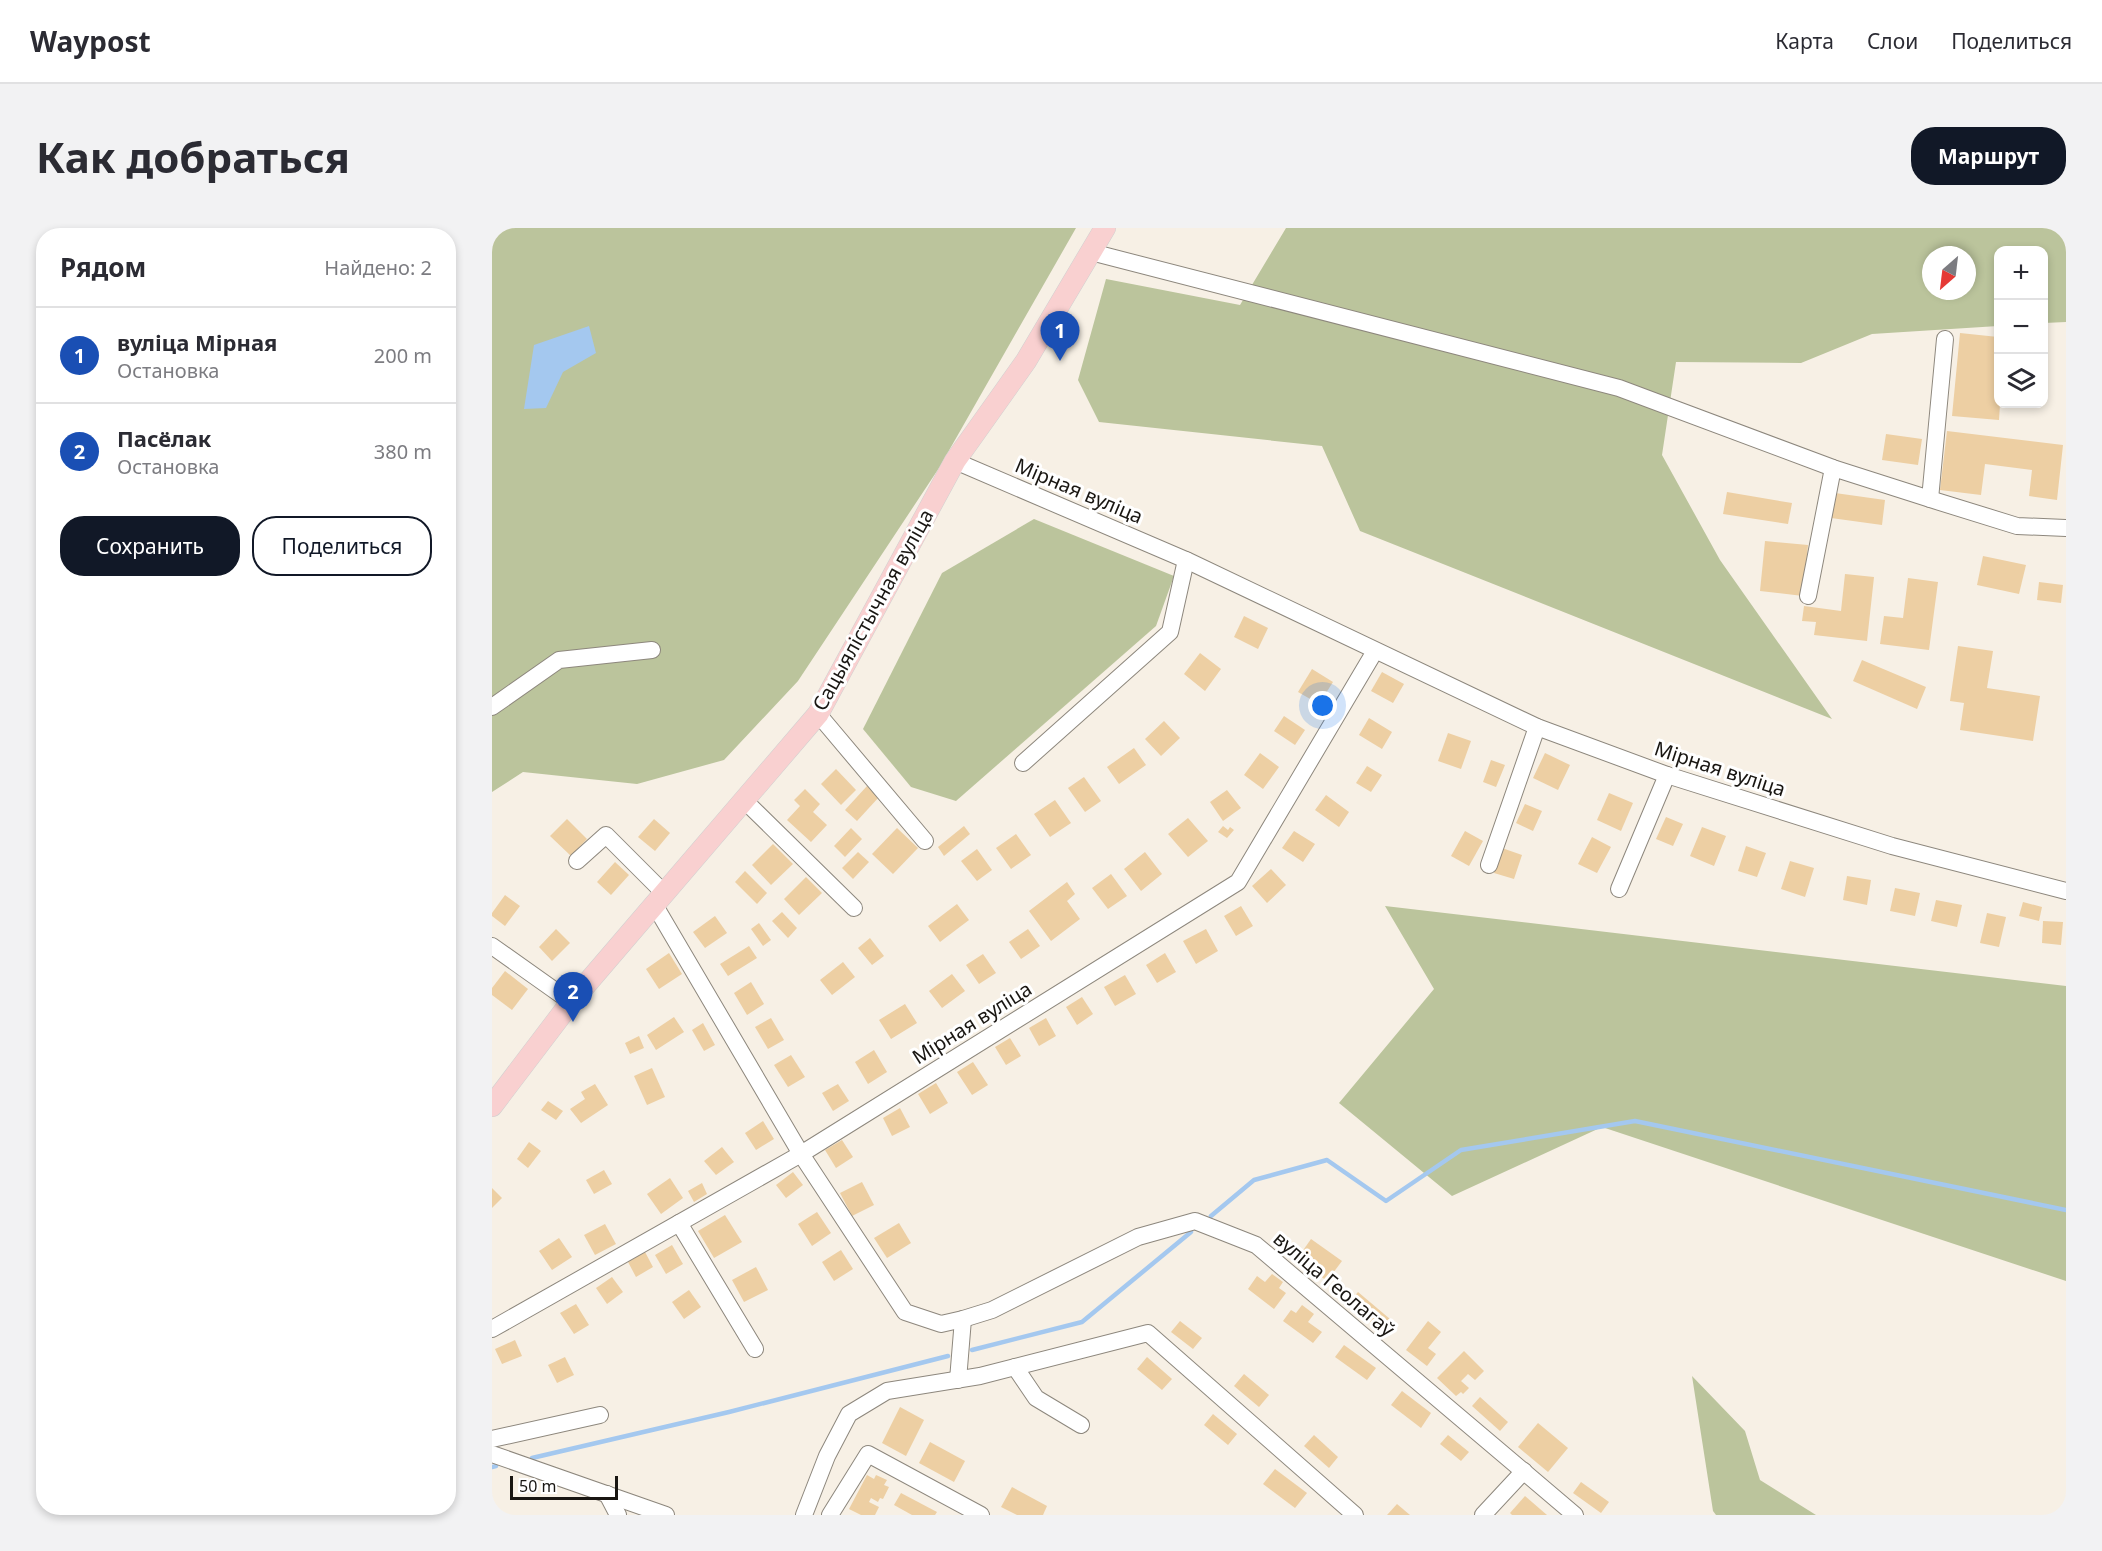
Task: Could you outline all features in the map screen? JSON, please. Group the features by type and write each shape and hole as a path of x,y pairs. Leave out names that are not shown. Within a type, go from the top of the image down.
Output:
{"main road":[{"name":"Сацыялістычная вуліца","path":"492,1106 571,1002 818,714 955,461 1026,361 1105,228"}],"street":[{"path":"1091,252 1619,388 1833,468 1930,499 2017,526 2066,528"},
{"path":"1930,499 1945,339"},
{"name":"Мірная вуліца","path":"955,461 1186,560 1538,727 1667,776 1892,846 2066,891"},
{"path":"1808,596 1833,468"},
{"path":"1023,763 1170,632 1186,560"},
{"path":"492,707 559,660 652,650"},
{"name":"Мірная вуліца","path":"492,1329 801,1154 1238,882 1375,651"},
{"path":"818,714 925,841"},
{"path":"1489,865 1538,727"},
{"path":"1619,890 1667,776"},
{"path":"745,801 854,908"},
{"path":"577,861 606,835 659,899 801,1154"},
{"path":"492,946 571,1002"},
{"name":"вуліца Геолагаў","path":"801,1154 904,1312 941,1324 992,1310 1138,1238 1195,1221 1256,1245 1575,1515"},
{"path":"679,1223 755,1349"},
{"path":"958,1380 963,1319"},
{"path":"804,1515 827,1456 849,1414 887,1391 958,1380 1148,1333 1355,1515"},
{"path":"1015,1367 1036,1398 1081,1425"},
{"path":"492,1439 600,1415"},
{"path":"492,1454 666,1515"},
{"path":"830,1515 868,1454 981,1515"},
{"path":"1483,1515 1524,1472"},
{"path":"607,1494 618,1515"}],"green space":[{"path":"492,228 1076,228 939,468 798,681 724,760 637,784 523,772 492,792"},
{"path":"1286,228 2066,228 2066,322 2048,323 2048,246 1994,246 1994,326 1872,334 1801,363 1676,362 1662,455 1720,560 1832,719 1360,531 1322,446 1099,422 1078,380 1106,279 1240,305"},
{"path":"1034,519 1174,576 1156,626 956,801 911,787 863,729 942,573"},
{"path":"1385,906 2066,986 2066,1281 1602,1127 1452,1196 1339,1103 1434,989"},
{"path":"1692,1376 1745,1431 1760,1480 1816,1515 1716,1515 1713,1511"}],"water":[{"path":"589,326 596,353 563,372 546,408 524,409 534,345"}],"building":[{"path":"1960,333 1994,337 1994,408 2000,408 1999,420 1952,416"},
{"path":"1947,431 2063,445 2057,500 2029,496 2032,470 1985,464 1981,495 1940,490"},
{"path":"1886,434 1922,439 1918,465 1882,460"},
{"path":"1727,492 1792,503 1788,524 1723,514"},
{"path":"1835,493 1885,500 1882,525 1831,518"},
{"path":"1765,541 1808,545 1803,596 1760,591"},
{"path":"1983,556 2026,565 2019,594 1977,585"},
{"path":"1845,574 1874,577 1867,641 1814,635 1816,622 1802,621 1804,606 1841,611"},
{"path":"1908,578 1938,582 1929,650 1880,644 1884,616 1903,618"},
{"path":"2039,582 2063,585 2061,603 2037,600"},
{"path":"1244,616 1268,628 1258,649 1234,637"},
{"path":"1958,646 1993,651 1987,688 2040,696 2033,741 1960,730 1964,703 1950,701"},
{"path":"1200,653 1221,669 1205,691 1184,674"},
{"path":"1862,660 1926,687 1917,709 1853,681"},
{"path":"1312,669 1333,682 1319,704 1298,692"},
{"path":"1382,672 1404,684 1393,703 1371,691"},
{"path":"1284,716 1305,730 1295,745 1274,731"},
{"path":"1369,718 1392,732 1382,749 1359,735"},
{"path":"1164,721 1180,738 1161,756 1145,739"},
{"path":"1448,733 1471,741 1461,769 1438,761"},
{"path":"1134,748 1146,765 1119,784 1107,767"},
{"path":"1260,753 1279,767 1263,789 1244,775"},
{"path":"1545,753 1570,765 1558,790 1533,778"},
{"path":"1491,760 1505,765 1496,787 1483,782"},
{"path":"1367,766 1382,775 1371,792 1356,783"},
{"path":"836,769 856,790 841,805 821,784"},
{"path":"1084,777 1101,801 1085,812 1068,788"},
{"path":"867,786 879,797 857,821 845,810"},
{"path":"805,789 820,804 813,812 827,825 811,842 787,820 800,806 794,800"},
{"path":"1227,790 1241,808 1223,821 1210,802"},
{"path":"1609,793 1633,803 1621,831 1597,820"},
{"path":"1326,795 1349,812 1339,827 1315,810"},
{"path":"1055,800 1071,823 1050,837 1034,814"},
{"path":"1525,804 1542,811 1533,831 1516,823"},
{"path":"1666,817 1683,824 1673,846 1656,839"},
{"path":"1188,818 1208,841 1188,857 1168,834"},
{"path":"567,819 587,839 571,856 550,836"},
{"path":"654,819 670,833 655,851 638,837"},
{"path":"964,826 970,834 944,856 938,847"},
{"path":"1223,826 1228,830 1230,827 1234,830 1227,838 1218,832"},
{"path":"1702,827 1726,836 1714,866 1690,856"},
{"path":"851,828 862,839 845,857 834,846"},
{"path":"897,828 918,848 893,874 872,854"},
{"path":"1294,831 1315,844 1303,862 1282,848"},
{"path":"1465,831 1483,841 1469,866 1451,856"},
{"path":"1016,834 1031,855 1011,869 996,848"},
{"path":"1592,837 1611,847 1597,873 1578,864"},
{"path":"773,844 793,864 771,885 752,865"},
{"path":"1746,846 1766,853 1757,877 1738,871"},
{"path":"1502,848 1522,855 1514,879 1494,873"},
{"path":"977,849 992,870 977,881 961,861"},
{"path":"858,852 869,862 853,879 842,868"},
{"path":"1145,852 1162,874 1141,891 1124,869"},
{"path":"1790,861 1814,868 1805,897 1781,889"},
{"path":"615,862 629,875 611,895 597,882"},
{"path":"1271,869 1286,885 1267,903 1252,886"},
{"path":"745,871 767,893 757,904 735,882"},
{"path":"1111,874 1127,896 1108,909 1092,888"},
{"path":"1847,876 1871,880 1867,905 1843,900"},
{"path":"806,877 822,893 799,915 784,899"},
{"path":"1067,882 1075,894 1067,901 1080,919 1051,941 1029,911"},
{"path":"1895,888 1920,893 1915,916 1890,911"},
{"path":"505,895 520,906 505,926 492,916 492,913"},
{"path":"1936,900 1962,905 1957,927 1931,921"},
{"path":"2023,902 2042,907 2039,921 2019,916"},
{"path":"957,904 969,920 940,942 928,926"},
{"path":"1241,906 1253,926 1236,936 1224,916"},
{"path":"782,912 797,928 788,938 772,921"},
{"path":"1987,913 2006,917 1999,947 1980,943"},
{"path":"715,916 727,933 705,948 693,932"},
{"path":"2043,921 2063,922 2061,945 2042,943"},
{"path":"759,923 771,940 763,946 751,929"},
{"path":"556,929 570,943 552,961 539,947"},
{"path":"1028,929 1040,946 1021,959 1009,942"},
{"path":"1206,929 1218,951 1196,964 1183,941"},
{"path":"870,938 884,956 872,965 858,948"},
{"path":"749,946 757,958 728,976 720,964"},
{"path":"669,953 682,974 659,989 646,969"},
{"path":"1165,953 1176,972 1157,983 1146,965"},
{"path":"983,954 996,973 979,984 966,965"},
{"path":"843,962 855,977 832,995 820,980"},
{"path":"505,971 528,989 512,1010 492,995 492,988"},
{"path":"952,974 965,991 942,1008 929,991"},
{"path":"1125,975 1136,994 1115,1006 1104,987"},
{"path":"751,982 764,1004 747,1015 734,993"},
{"path":"1082,997 1093,1014 1077,1025 1066,1007"},
{"path":"905,1004 917,1023 891,1039 879,1020"},
{"path":"674,1017 684,1032 656,1050 647,1035"},
{"path":"771,1018 784,1040 768,1049 755,1027"},
{"path":"1046,1018 1056,1036 1039,1046 1029,1028"},
{"path":"703,1023 715,1045 704,1051 692,1030"},
{"path":"639,1036 644,1048 630,1054 625,1043"},
{"path":"1010,1038 1021,1056 1006,1065 995,1047"},
{"path":"874,1050 887,1072 868,1084 855,1062"},
{"path":"791,1055 805,1077 788,1087 774,1065"},
{"path":"973,1062 988,1085 972,1095 957,1072"},
{"path":"652,1068 665,1097 647,1105 634,1076"},
{"path":"936,1083 948,1103 930,1114 918,1094"},
{"path":"595,1084 608,1105 581,1123 570,1109 585,1099 581,1092"},
{"path":"838,1084 849,1101 833,1111 822,1093"},
{"path":"548,1101 563,1111 556,1120 541,1110"},
{"path":"900,1108 910,1127 892,1136 883,1118"},
{"path":"763,1121 774,1139 756,1150 745,1133"},
{"path":"842,1140 853,1157 836,1168 825,1150"},
{"path":"529,1142 541,1151 528,1168 517,1159"},
{"path":"722,1147 734,1162 716,1175 704,1161"},
{"path":"604,1170 612,1184 594,1194 586,1180"},
{"path":"793,1172 803,1185 786,1198 776,1185"},
{"path":"670,1178 683,1198 661,1214 647,1194"},
{"path":"862,1182 874,1205 852,1216 840,1193"},
{"path":"702,1183 707,1194 694,1202 688,1191"},
{"path":"492,1188 502,1198 492,1208"},
{"path":"817,1212 831,1233 812,1246 798,1224"},
{"path":"725,1215 742,1242 714,1258 698,1231"},
{"path":"899,1223 911,1243 887,1258 874,1238"},
{"path":"605,1224 616,1244 595,1255 584,1235"},
{"path":"559,1238 572,1257 552,1270 539,1251"},
{"path":"1311,1239 1342,1261 1327,1281 1297,1259"},
{"path":"672,1245 683,1264 666,1274 655,1255"},
{"path":"841,1250 853,1269 834,1281 822,1262"},
{"path":"645,1252 653,1267 636,1277 628,1262"},
{"path":"756,1267 768,1290 744,1302 732,1280"},
{"path":"1272,1274 1283,1282 1279,1288 1286,1293 1274,1309 1248,1289 1257,1276 1265,1282"},
{"path":"612,1277 623,1292 607,1304 596,1288"},
{"path":"689,1290 701,1307 684,1319 672,1302"},
{"path":"1358,1292 1390,1319 1380,1330 1348,1304"},
{"path":"576,1304 589,1325 574,1334 560,1313"},
{"path":"1302,1305 1314,1314 1308,1322 1322,1332 1313,1343 1283,1321 1291,1310 1296,1313"},
{"path":"1180,1321 1202,1338 1193,1349 1171,1332"},
{"path":"1428,1321 1441,1332 1428,1348 1436,1354 1427,1366 1406,1350"},
{"path":"515,1340 522,1356 502,1364 495,1349"},
{"path":"1344,1345 1376,1368 1367,1380 1335,1357"},
{"path":"1464,1351 1484,1371 1475,1380 1468,1374 1461,1381 1469,1388 1463,1394 1461,1392 1456,1396 1437,1378"},
{"path":"565,1357 574,1375 557,1383 548,1365"},
{"path":"1147,1357 1172,1379 1162,1390 1137,1369"},
{"path":"1244,1374 1269,1395 1259,1407 1234,1386"},
{"path":"1402,1391 1431,1413 1421,1428 1391,1405"},
{"path":"1480,1397 1508,1422 1500,1431 1472,1406"},
{"path":"900,1407 924,1420 906,1456 882,1443"},
{"path":"1213,1414 1237,1434 1228,1445 1204,1425"},
{"path":"1538,1423 1568,1448 1548,1472 1518,1447"},
{"path":"1314,1435 1338,1457 1329,1468 1304,1446"},
{"path":"1448,1435 1469,1452 1461,1461 1440,1444"},
{"path":"930,1442 965,1461 954,1482 919,1463"},
{"path":"1275,1469 1307,1493 1295,1508 1263,1484"},
{"path":"867,1475 874,1479 876,1475 887,1480 884,1485 889,1487 883,1499 880,1498 878,1502 871,1498 869,1502 879,1507 875,1515 861,1515 849,1509"},
{"path":"1581,1482 1609,1502 1601,1513 1573,1493"},
{"path":"1012,1487 1047,1506 1043,1515 1017,1515 1001,1507"},
{"path":"901,1493 937,1512 935,1515 912,1515 894,1505"},
{"path":"1525,1496 1547,1515 1512,1515 1510,1513"},
{"path":"1397,1504 1410,1515 1387,1515"}],"waterway":[{"path":"1211,1216 1254,1180 1327,1160 1386,1201 1461,1150 1635,1121 2066,1210"},
{"path":"972,1350 1082,1322 1191,1232"},
{"path":"532,1458 729,1412 948,1356"},
{"path":"492,1467 496,1466"}],"place":[{"name":"вуліца Мірная","path":"1060,361"},
{"name":"Пасёлак","path":"573,1022"}]}
